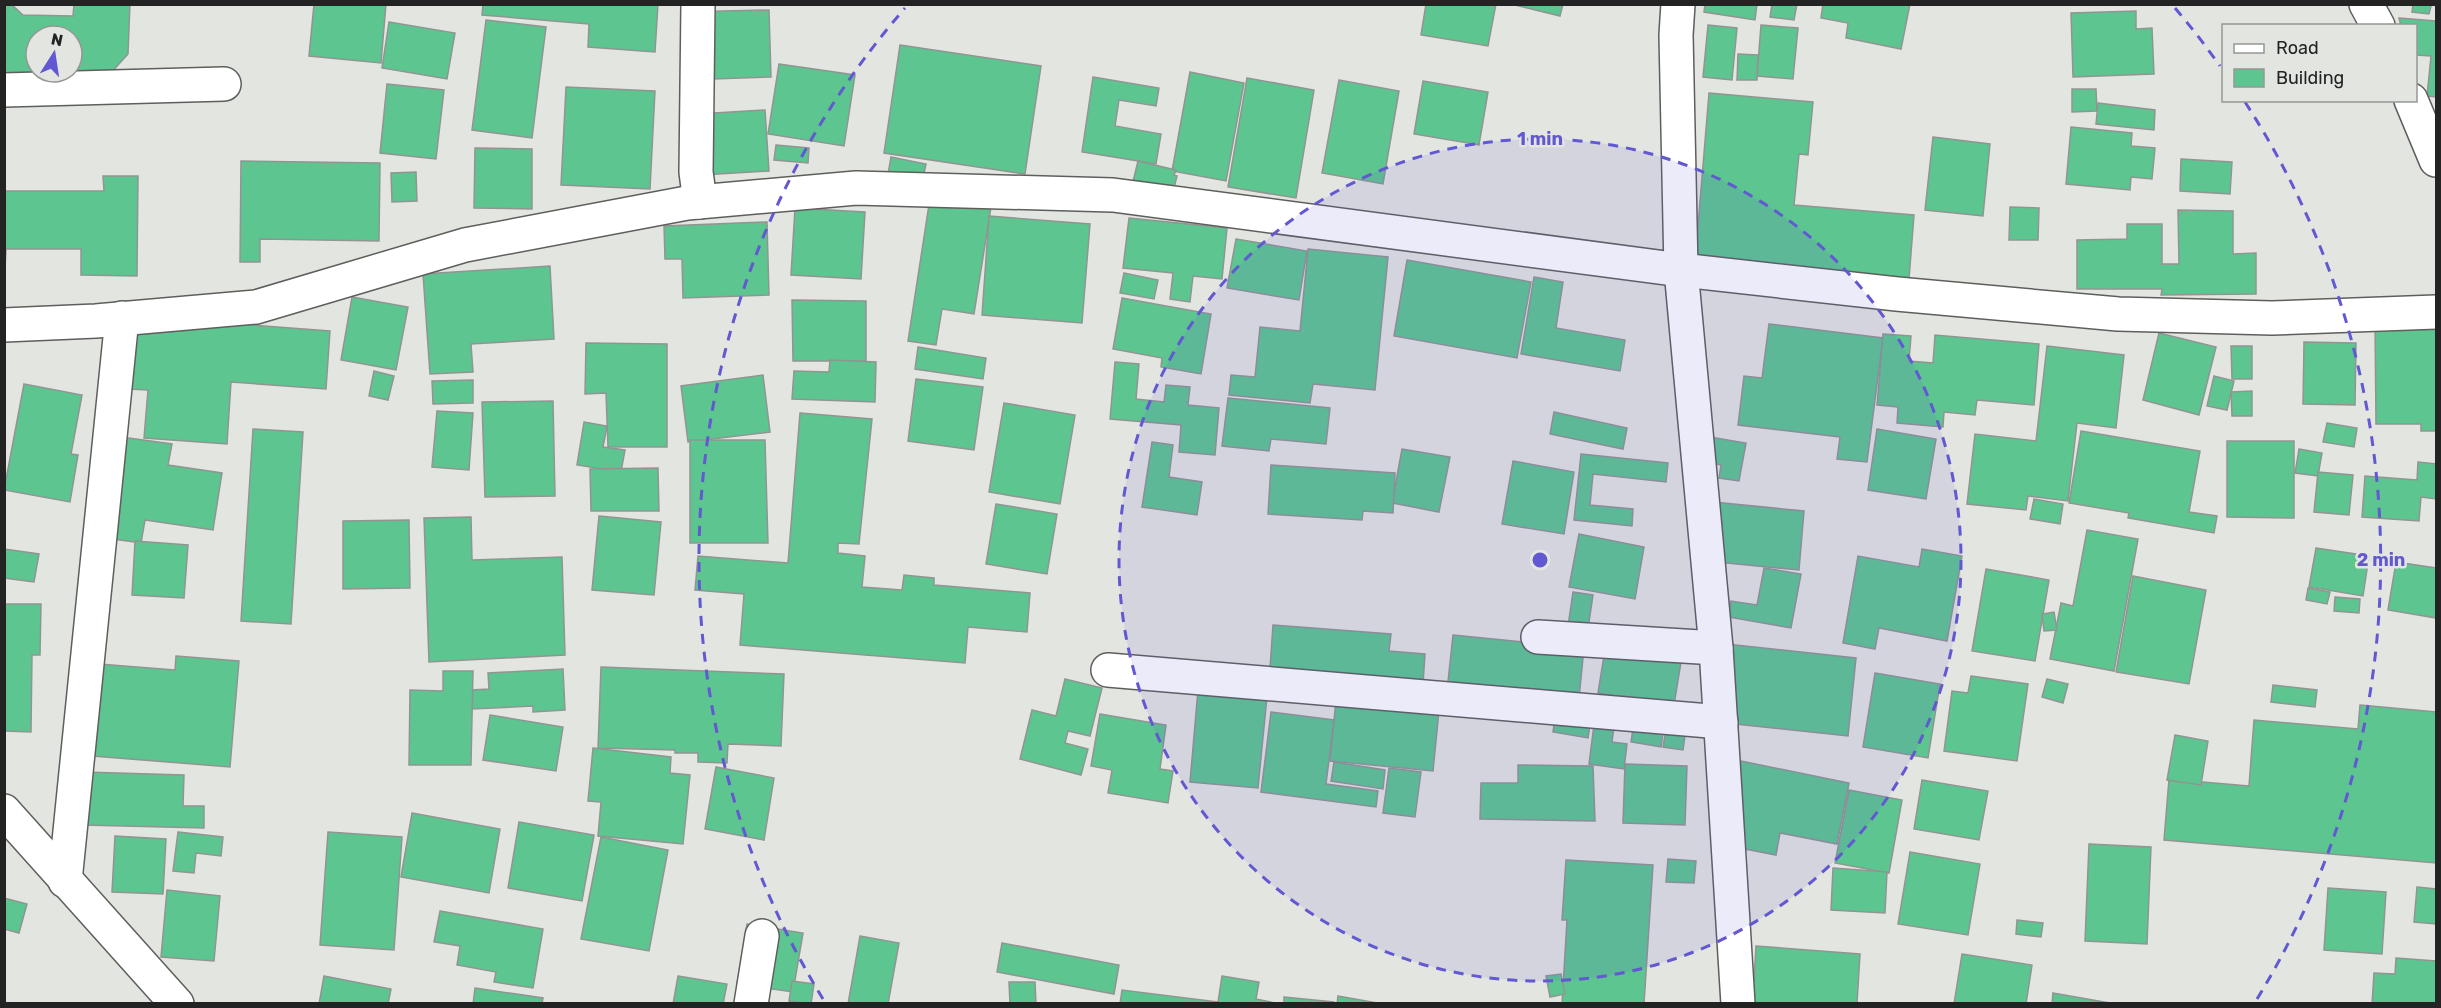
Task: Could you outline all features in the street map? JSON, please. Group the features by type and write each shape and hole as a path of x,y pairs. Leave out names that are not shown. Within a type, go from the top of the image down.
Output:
{"street":[{"path":"698,4 696,172 699,202"},
{"path":"1678,4 1676,35 1681,270 1716,648 1738,1004"},
{"path":"2367,4 2377,24"},
{"path":"4,90 224,84"},
{"path":"2412,102 2436,160"},
{"path":"4,325 256,307 465,245 699,202 856,188 1113,195 1681,270 1897,294 2118,314 2272,318 2436,312"},
{"path":"65,881 122,318"},
{"path":"1538,637 1716,648"},
{"path":"1108,670 1721,722"},
{"path":"4,811 65,881 147,988 177,1004"},
{"path":"751,1004 762,936"}],"building":[{"path":"4,4 11,4 23,15 73,16 74,4 130,4 128,54 101,84 84,83 84,24 24,24 24,81 4,80"},
{"path":"314,4 386,4 381,63 309,56"},
{"path":"483,4 658,4 655,52 588,47 589,24 482,15"},
{"path":"1426,4 1496,4 1488,46 1421,35"},
{"path":"1511,4 1563,4 1560,16"},
{"path":"1705,4 1757,4 1755,20 1704,12"},
{"path":"1772,4 1797,4 1794,20 1770,17"},
{"path":"1823,4 1910,4 1901,49 1846,38 1848,23 1821,18"},
{"path":"2413,4 2436,4 2431,6 2429,14 2412,12"},
{"path":"769,10 771,77 684,80 682,12"},
{"path":"2136,11 2136,29 2152,28 2154,74 2073,77 2071,13"},
{"path":"2399,18 2436,21 2436,97 2427,96 2431,56 2417,55 2417,24 2400,24"},
{"path":"486,20 546,27 532,138 472,130"},
{"path":"389,22 455,33 447,79 382,68"},
{"path":"1708,25 1737,28 1732,80 1703,77"},
{"path":"1761,25 1798,28 1793,79 1757,76"},
{"path":"900,45 1041,66 1025,174 884,153"},
{"path":"1738,54 1758,55 1757,80 1737,80"},
{"path":"779,64 855,75 844,146 768,134"},
{"path":"1190,72 1244,83 1226,181 1172,171"},
{"path":"1093,77 1159,88 1156,106 1119,100 1115,126 1161,134 1156,164 1082,152"},
{"path":"1247,78 1314,90 1296,198 1228,187"},
{"path":"1339,80 1399,91 1383,184 1322,173"},
{"path":"1423,81 1488,92 1479,145 1414,134"},
{"path":"387,84 444,90 436,159 380,153"},
{"path":"566,87 655,91 650,189 561,185"},
{"path":"2072,89 2096,89 2097,111 2072,112"},
{"path":"1709,93 1813,102 1808,155 1799,154 1794,205 1914,215 1909,279 1695,262"},
{"path":"2098,103 2155,110 2154,130 2096,124"},
{"path":"765,110 769,171 685,176 681,115"},
{"path":"2071,127 2132,133 2131,146 2155,148 2152,179 2131,177 2130,190 2066,184"},
{"path":"1933,137 1990,144 1983,216 1925,210"},
{"path":"776,145 809,148 808,163 774,160"},
{"path":"475,148 532,149 532,209 474,208"},
{"path":"891,157 926,164 921,187 887,180"},
{"path":"2181,159 2232,162 2230,194 2180,191"},
{"path":"241,161 380,163 379,241 260,239 260,262 240,262"},
{"path":"1138,161 1176,170 1174,175 1177,176 1170,204 1130,194"},
{"path":"416,172 417,201 392,202 391,173"},
{"path":"103,176 138,176 137,276 81,275 81,249 6,249 4,290 4,191 104,191"},
{"path":"930,198 991,207 974,314 942,309 936,345 908,341"},
{"path":"2010,207 2039,208 2038,240 2009,240"},
{"path":"795,208 865,212 861,279 791,275"},
{"path":"2178,210 2233,211 2233,254 2256,253 2256,294 2161,295 2162,289 2077,289 2077,240 2127,239 2127,224 2162,224 2162,264 2179,264"},
{"path":"989,216 1090,224 1082,323 982,315"},
{"path":"1129,218 1227,228 1222,279 1193,276 1190,302 1170,299 1173,273 1123,268"},
{"path":"767,222 769,295 683,298 682,259 665,259 664,226"},
{"path":"1236,239 1307,251 1299,300 1227,288"},
{"path":"1308,249 1388,257 1375,390 1313,384 1310,403 1229,395 1231,375 1255,377 1260,327 1300,331"},
{"path":"1407,260 1531,282 1517,358 1394,336"},
{"path":"550,266 554,339 471,344 473,372 430,374 423,274"},
{"path":"1124,273 1158,280 1154,299 1120,293"},
{"path":"1534,277 1563,282 1556,328 1625,340 1620,371 1521,354"},
{"path":"352,297 408,307 396,370 341,360"},
{"path":"1122,298 1211,314 1201,374 1161,367 1162,358 1113,349"},
{"path":"792,300 866,301 866,361 793,361"},
{"path":"134,316 330,331 326,389 231,382 227,444 144,438 148,390 129,389"},
{"path":"2436,321 2436,431 2421,431 2421,424 2376,424 2375,322"},
{"path":"1769,324 1883,338 1867,462 1837,459 1840,437 1738,425 1744,376 1762,378"},
{"path":"2159,333 2216,347 2199,415 2143,400"},
{"path":"1883,334 1911,336 1909,361 1933,363 1935,335 2039,344 2034,405 1977,400 1975,415 1944,412 1943,427 1897,423 1898,407 1877,405"},
{"path":"2304,342 2356,343 2355,405 2303,404"},
{"path":"586,343 667,344 667,447 608,447 606,393 585,394"},
{"path":"2047,346 2124,355 2116,428 2077,423 2068,501 2028,496 2026,510 1967,504 1975,434 2036,441"},
{"path":"2231,346 2252,346 2252,379 2232,379"},
{"path":"918,347 986,358 983,379 915,369"},
{"path":"830,360 876,362 875,402 792,399 794,371 829,372"},
{"path":"1115,362 1139,364 1136,399 1164,402 1166,385 1190,387 1188,405 1219,408 1215,455 1179,452 1181,425 1110,419"},
{"path":"374,371 394,376 388,400 369,396"},
{"path":"763,375 770,432 688,442 681,386"},
{"path":"2214,376 2234,381 2227,410 2207,406"},
{"path":"916,379 983,387 974,450 908,441"},
{"path":"473,380 473,403 433,404 432,381"},
{"path":"24,384 82,395 71,454 78,455 70,502 4,490"},
{"path":"2252,391 2252,416 2232,416 2231,392"},
{"path":"1228,398 1330,408 1326,444 1271,439 1269,451 1222,446"},
{"path":"553,401 555,496 485,497 482,402"},
{"path":"1004,403 1075,415 1060,504 989,492"},
{"path":"437,411 473,413 469,470 432,467"},
{"path":"1554,412 1627,428 1623,449 1550,434"},
{"path":"800,413 872,419 859,544 838,543 838,553 865,556 862,587 902,590 904,575 934,578 934,585 1030,593 1027,632 968,627 965,663 740,645 744,594 695,590 698,556 788,563"},
{"path":"584,422 607,426 603,447 625,450 621,472 577,465"},
{"path":"2327,423 2357,428 2354,447 2323,442"},
{"path":"253,429 303,432 291,624 241,621"},
{"path":"1877,429 1936,439 1926,499 1868,490"},
{"path":"2081,431 2200,451 2189,512 2217,516 2214,533 2128,518 2129,513 2069,503"},
{"path":"1704,436 1746,443 1739,481 1719,478 1721,465 1700,461"},
{"path":"121,437 172,444 168,465 222,473 213,530 145,520 141,543 106,538"},
{"path":"690,440 765,440 768,543 690,543"},
{"path":"2227,441 2294,441 2294,518 2227,517"},
{"path":"1152,442 1173,445 1169,477 1202,482 1197,515 1142,507"},
{"path":"1402,449 1450,457 1439,512 1392,503"},
{"path":"2299,449 2322,453 2318,476 2295,473"},
{"path":"1581,454 1668,463 1666,482 1593,474 1590,505 1633,509 1632,526 1574,520"},
{"path":"1513,461 1574,472 1564,534 1502,524"},
{"path":"2418,462 2436,464 2436,499 2421,497 2419,521 2362,517 2365,476 2417,480"},
{"path":"1271,465 1395,473 1393,513 1363,511 1362,520 1268,514"},
{"path":"658,468 659,511 591,511 590,469"},
{"path":"2318,472 2353,475 2349,515 2314,512"},
{"path":"2034,499 2063,504 2060,524 2030,519"},
{"path":"1713,502 1804,511 1799,570 1707,561"},
{"path":"996,504 1057,514 1047,574 986,564"},
{"path":"599,516 661,522 654,595 592,590"},
{"path":"471,517 472,560 562,557 565,655 429,662 424,518"},
{"path":"409,520 410,588 343,589 343,521"},
{"path":"2087,530 2138,539 2114,671 2050,659 2061,603 2073,606"},
{"path":"1579,534 1644,547 1635,599 1569,587"},
{"path":"135,541 188,545 184,598 132,595"},
{"path":"2316,548 2369,556 2363,596 2309,587"},
{"path":"4,549 39,554 34,582 4,578"},
{"path":"1922,549 1962,556 1947,641 1879,628 1875,649 1843,643 1858,556 1919,567"},
{"path":"2396,562 2436,568 2436,618 2388,610"},
{"path":"1764,568 1801,574 1791,628 1728,617 1731,601 1757,605"},
{"path":"1986,569 2049,580 2035,661 1972,651"},
{"path":"2133,576 2206,590 2189,684 2116,672"},
{"path":"2308,588 2330,592 2327,604 2306,600"},
{"path":"1573,592 1593,595 1588,629 1568,626"},
{"path":"2335,597 2360,599 2359,613 2334,611"},
{"path":"4,604 41,604 40,655 32,655 31,732 4,731"},
{"path":"2054,612 2057,630 2044,631 2042,614"},
{"path":"1273,625 1391,634 1389,651 1425,654 1423,684 1269,683"},
{"path":"1453,635 1584,648 1579,698 1447,691"},
{"path":"1606,643 1682,656 1674,705 1598,693"},
{"path":"1726,644 1856,658 1848,736 1717,722"},
{"path":"176,656 239,661 230,767 80,755 87,663 175,670"},
{"path":"601,667 784,674 781,746 728,744 727,763 698,762 698,753 675,753 675,750 598,748"},
{"path":"563,669 565,710 533,712 533,706 472,709 472,690 489,689 488,673"},
{"path":"443,671 473,671 471,765 409,765 410,690 443,691"},
{"path":"1875,673 1940,684 1928,758 1863,747"},
{"path":"1971,676 2028,684 2017,761 1944,751 1952,691 1968,693"},
{"path":"1065,679 1102,688 1090,736 1068,731 1065,743 1088,749 1081,775 1020,759 1032,710 1056,716"},
{"path":"2047,679 2068,684 2063,703 2042,697"},
{"path":"2273,685 2317,690 2315,707 2271,702"},
{"path":"1198,690 1267,697 1258,788 1190,782"},
{"path":"1336,700 1439,711 1433,771 1330,761"},
{"path":"2360,705 2436,712 2436,863 2164,840 2169,779 2249,786 2254,720 2358,729"},
{"path":"1271,712 1334,720 1326,784 1378,791 1376,807 1261,792"},
{"path":"1556,712 1591,718 1588,738 1553,732"},
{"path":"1100,714 1166,725 1160,769 1173,771 1168,803 1108,793 1112,770 1091,766"},
{"path":"490,715 563,727 556,771 483,760"},
{"path":"1635,716 1665,721 1661,747 1631,742"},
{"path":"1595,717 1615,719 1612,742 1627,744 1624,769 1589,764"},
{"path":"1668,718 1687,721 1683,750 1663,747"},
{"path":"2175,735 2208,741 2201,785 2167,780"},
{"path":"593,748 671,757 670,773 690,775 683,844 598,836 601,802 588,801"},
{"path":"1736,760 1849,783 1837,844 1780,833 1776,855 1719,844"},
{"path":"1334,762 1385,770 1383,789 1331,781"},
{"path":"1625,764 1687,766 1685,825 1623,823"},
{"path":"1518,765 1593,766 1595,821 1480,819 1481,783 1518,783"},
{"path":"716,767 774,778 764,840 705,829"},
{"path":"1389,768 1421,772 1415,817 1383,813"},
{"path":"84,772 184,775 183,806 204,806 204,828 82,825"},
{"path":"1922,780 1988,791 1979,840 1914,829"},
{"path":"1849,790 1902,800 1889,873 1835,863"},
{"path":"412,813 500,829 489,893 401,877"},
{"path":"519,822 594,835 582,901 508,888"},
{"path":"178,832 223,837 221,856 196,853 194,873 173,871"},
{"path":"328,832 402,837 394,950 320,945"},
{"path":"115,836 166,839 163,894 112,892"},
{"path":"601,837 668,850 649,951 581,939"},
{"path":"2089,844 2151,847 2147,944 2085,941"},
{"path":"1910,852 1980,864 1968,935 1898,924"},
{"path":"1668,859 1696,861 1694,883 1666,882"},
{"path":"1566,860 1653,865 1644,1004 1562,1004 1567,920 1562,920"},
{"path":"1833,868 1887,872 1885,913 1831,910"},
{"path":"2417,887 2436,889 2436,924 2414,922"},
{"path":"2328,888 2386,892 2382,954 2324,950"},
{"path":"167,890 220,896 214,961 161,957"},
{"path":"4,898 27,904 19,933 4,929"},
{"path":"440,911 543,929 533,988 494,982 496,972 457,965 460,946 434,942"},
{"path":"2017,920 2043,923 2041,937 2016,934"},
{"path":"747,924 803,933 793,992 737,984"},
{"path":"860,936 899,943 888,1004 848,1004"},
{"path":"1002,943 1119,965 1114,994 997,972"},
{"path":"1756,946 1860,954 1857,1004 1744,1004 1746,979 1754,980"},
{"path":"1962,954 2032,965 2026,1004 1954,1004"},
{"path":"2396,958 2436,961 2436,1004 2372,1004 2374,973 2395,974"},
{"path":"1561,974 1565,994 1550,997 1546,976"},
{"path":"324,976 391,989 388,1004 319,1004"},
{"path":"678,976 727,984 723,1004 673,1004"},
{"path":"1222,976 1259,982 1256,999 1280,1004 1120,1004 1122,990 1218,1002"},
{"path":"792,981 814,984 811,1004 789,1001"},
{"path":"1009,982 1035,982 1036,1004 1010,1004"},
{"path":"475,988 543,998 542,1004 473,1004"},
{"path":"2053,993 2110,1003 2052,1004"},
{"path":"1338,996 1383,1004 1337,1004"},
{"path":"1284,997 1334,1002 1334,1004 1284,1004"}]}
